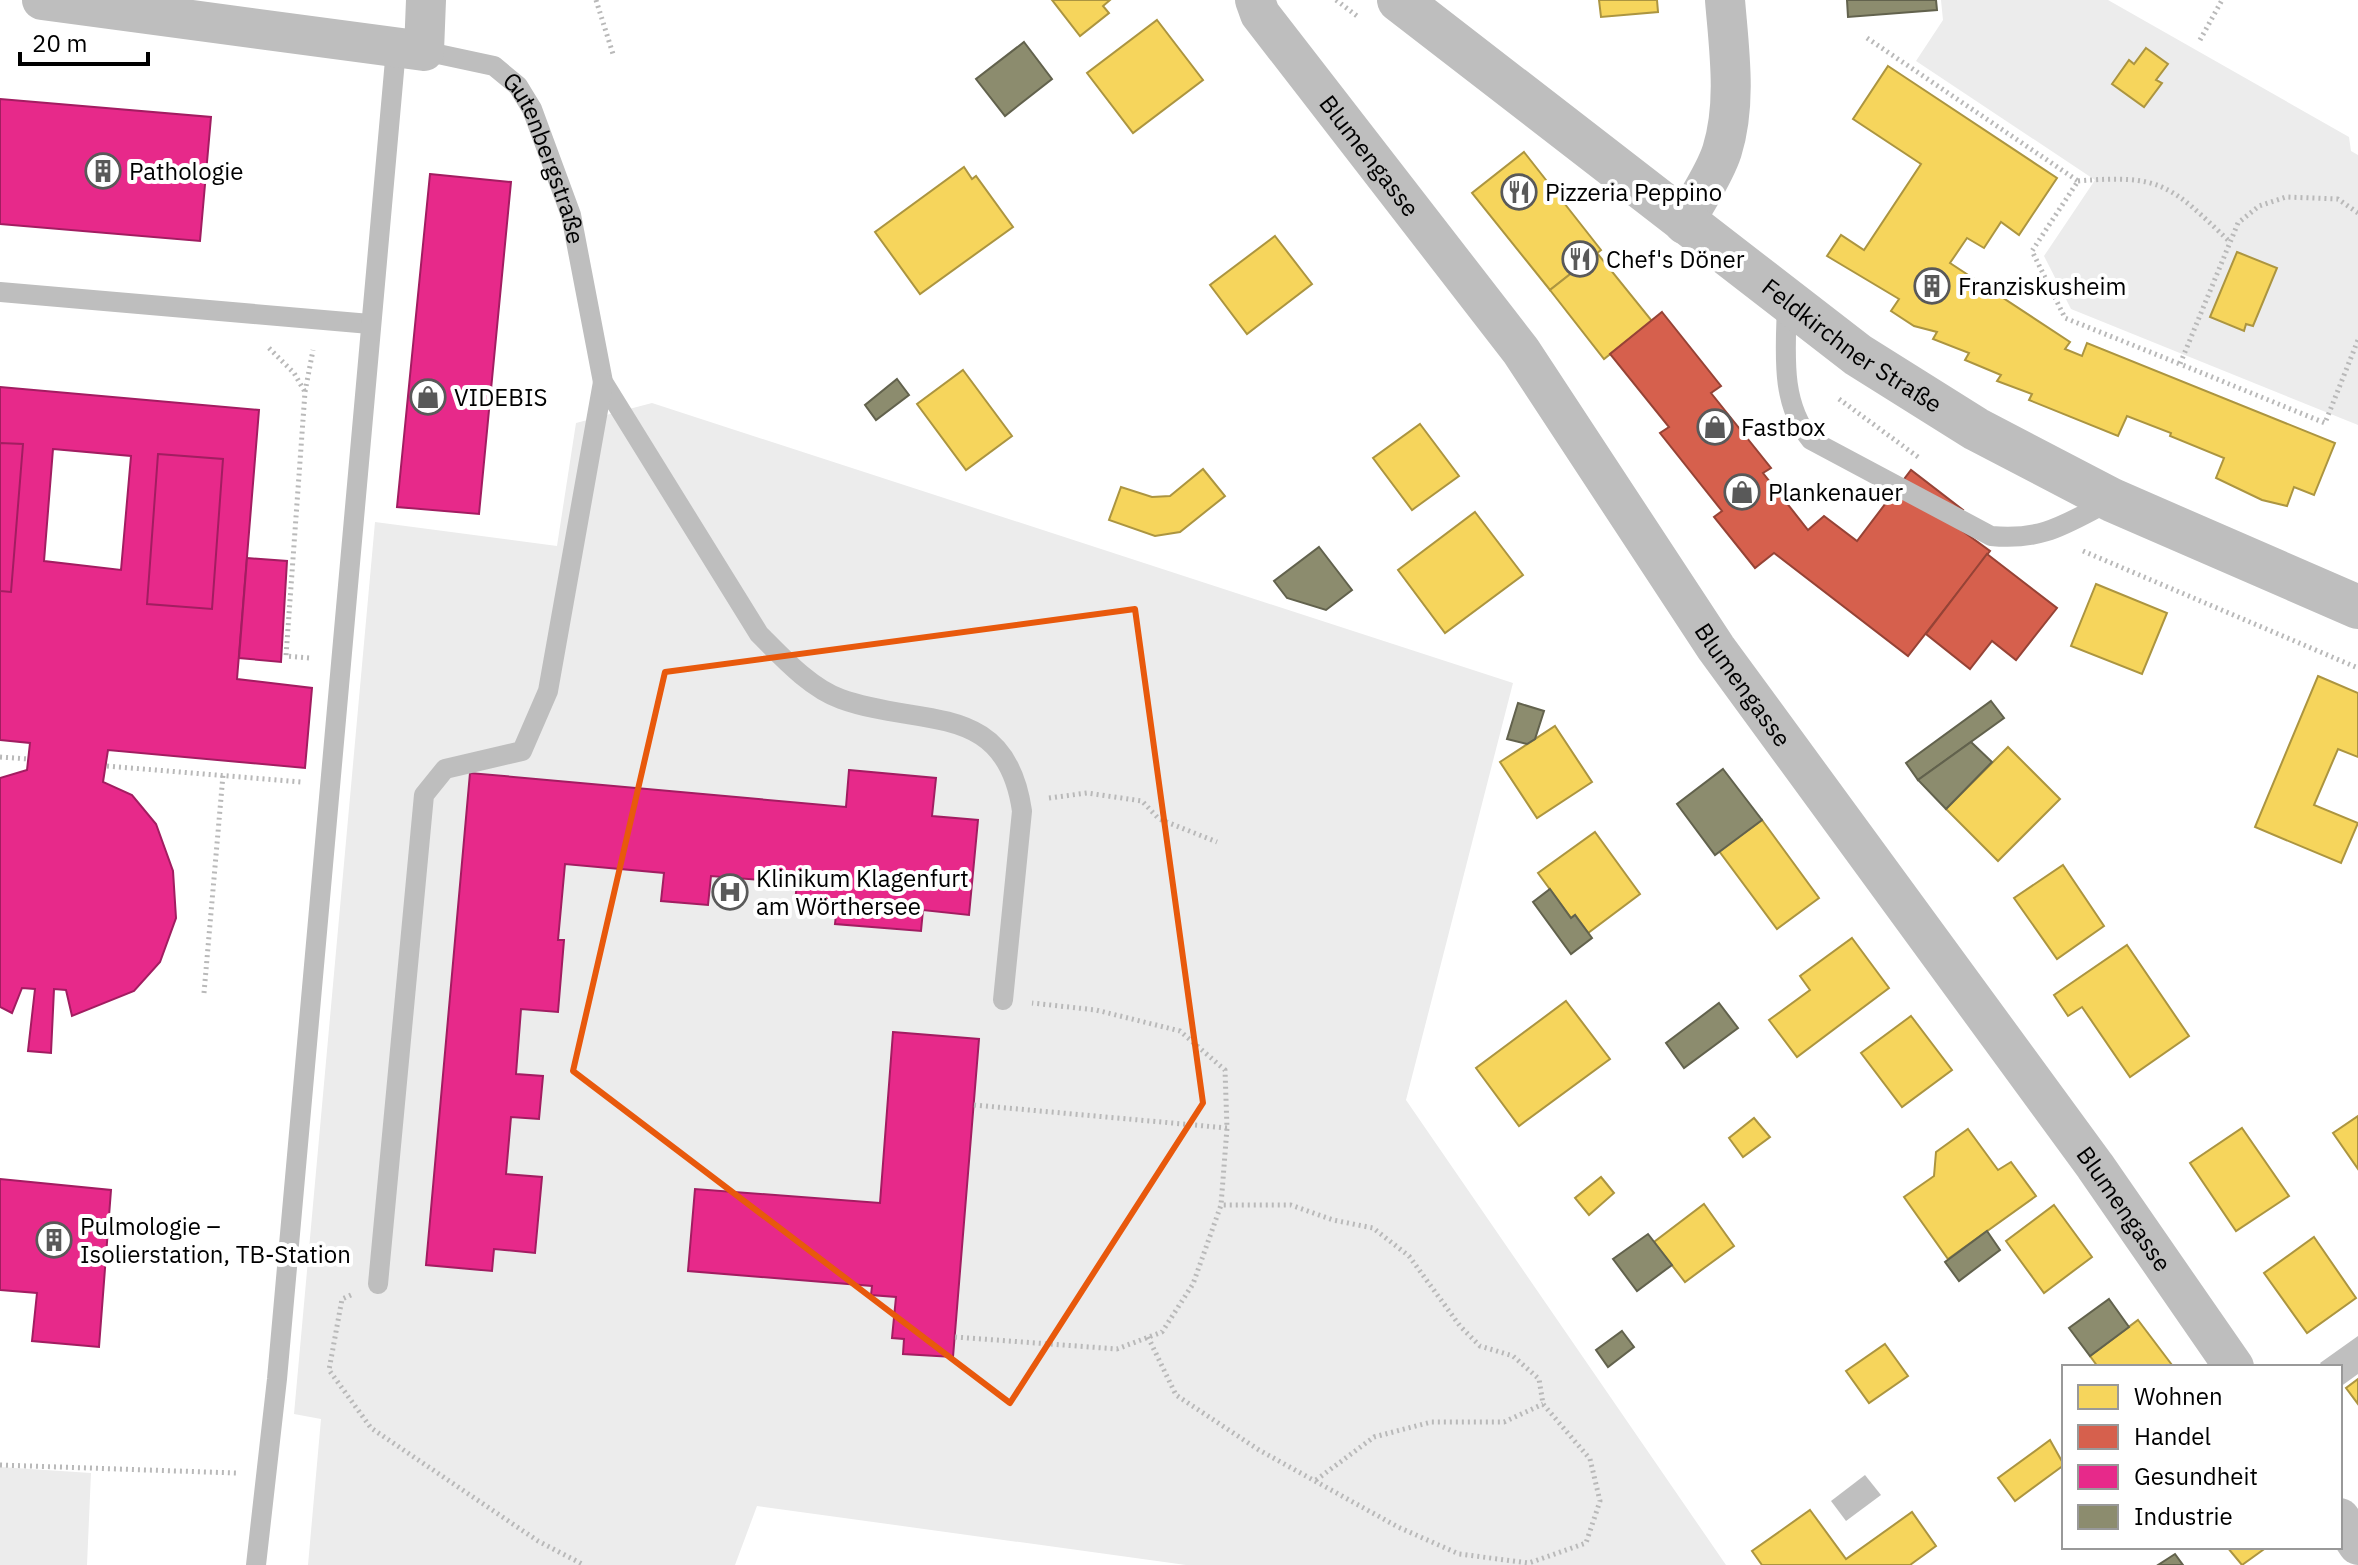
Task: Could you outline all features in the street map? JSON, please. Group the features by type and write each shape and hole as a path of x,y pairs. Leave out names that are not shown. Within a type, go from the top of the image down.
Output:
{"main road":[{"name":"Feldkirchner Straße","path":"1399,0 1684,224 1858,355 1976,429 2112,500 2358,607"}],"street":[{"path":"42,0 410,50 426,0"},
{"name":"Blumengasse","path":"1255,0 1260,14 1521,351 1716,648 2095,1166 2233,1365"},
{"path":"1684,224 1721,152 1728,118 1730,82 1725,0"},
{"path":"2342,1521 2358,1545"}],"lane":[{"path":"256,1565 277,1379 370,324 410,50"},
{"name":"Gutenbergstraße","path":"410,50 494,66 518,86 532,109 571,215 603,382"},
{"path":"0,292 370,324"},
{"path":"1787,302 1790,402 1797,424 1811,440 1991,536 2021,539 2044,534 2112,500"},
{"path":"603,382 759,634 792,667 839,699 973,728 1002,755 1018,782 1020,802 1003,1000"},
{"path":"378,1284 424,795 445,769 522,751 548,691 603,382"}],"path":[{"path":"596,0 613,54"},
{"path":"2200,40 2222,0"},
{"path":"1867,38 2078,181 2126,177 2154,181 2180,195 2230,242"},
{"path":"2078,181 2032,251 2065,318 2325,423 2358,340"},
{"path":"2180,364 2238,223 2259,206 2286,197 2338,199 2358,213"},
{"path":"0,757 29,759"},
{"path":"107,766 330,785"},
{"path":"204,993 223,775"},
{"path":"1020,802 1087,793 1121,796 1142,801 1159,819 1217,842"},
{"path":"955,1337 1117,1349 1162,1332 1193,1284 1221,1205 1227,1128 1225,1070 1180,1031 1096,1010 1003,1000"},
{"path":"974,1105 1227,1128"},
{"path":"1148,1337 1176,1395 1259,1450 1398,1527 1459,1554 1529,1563 1586,1543 1600,1501 1590,1459 1543,1404 1539,1379 1513,1356 1480,1346 1460,1326 1409,1256 1373,1228 1333,1220 1291,1205 1221,1205"},
{"path":"378,1284 342,1299 329,1370 371,1428 538,1541 584,1565"},
{"path":"1316,1480 1374,1437 1431,1422 1504,1422 1543,1404"},
{"path":"0,1465 265,1474"}],"highlighted area":[{"path":"1135,609 1203,1103 1010,1403 573,1071 665,672"}],"shaded area":[{"path":"1941,0 2108,0 2349,137 2351,151 2358,155 2358,425 2071,309 2044,256 2095,180 1916,61 1943,20"},
{"name":"Klinikum Klagenfurt am Wörthersee","path":"652,403 1513,683 1406,1100 1726,1565 1186,1565 757,1506 735,1565 308,1565 321,1419 294,1414 375,522 557,546 576,423"},
{"path":"2358,1336 2358,1374 2342,1386 2342,1365 2320,1363"},
{"path":"0,1467 91,1473 87,1565 0,1565"},
{"path":"1865,1475 1881,1495 1846,1521 1831,1501"}],"building: Wohnen":[{"path":"1052,0 1110,0 1103,6 1109,13 1080,36"},
{"path":"1599,0 1657,0 1658,12 1601,17"},
{"path":"1157,20 1203,80 1133,133 1087,73"},
{"path":"2146,48 2168,64 2156,80 2162,83 2144,107 2112,84 2129,60 2134,64"},
{"name":"Franziskusheim","path":"1888,66 2057,178 2019,235 2001,222 1984,248 1967,238 1950,263 2070,342 2065,349 2082,356 2087,343 2335,443 2314,495 2294,487 2287,506 2262,500 2216,478 2224,458 2170,436 2171,433 2127,416 2118,436 2029,400 2032,394 1997,381 2001,375 1965,360 1969,353 1933,339 1937,332 1914,326 1891,311 1899,299 1827,256 1841,235 1864,250 1921,164 1853,119"},
{"path":"1524,152 1601,250 1550,290 1472,193"},
{"path":"964,167 972,179 976,176 1013,227 920,294 875,232"},
{"path":"1275,236 1312,284 1247,334 1210,285"},
{"path":"2237,252 2277,268 2253,326 2246,324 2244,331 2210,317"},
{"path":"1597,253 1652,321 1604,359 1550,290"},
{"path":"963,370 1012,436 966,470 917,404"},
{"path":"1420,424 1459,476 1412,510 1373,458"},
{"path":"1203,469 1225,496 1180,532 1155,536 1109,520 1121,487 1152,497 1170,496"},
{"path":"1475,512 1523,575 1445,633 1398,570"},
{"path":"2096,584 2167,613 2142,674 2071,646"},
{"path":"2318,676 2358,693 2358,757 2338,749 2314,805 2358,823 2341,863 2255,827"},
{"path":"1555,726 1592,782 1537,818 1500,762"},
{"path":"2008,747 2060,799 1998,861 1946,809"},
{"path":"1762,820 1819,898 1777,929 1719,851"},
{"path":"1595,832 1640,894 1588,933 1575,915 1571,918 1538,873"},
{"path":"2063,865 2104,926 2057,959 2014,898"},
{"path":"1852,938 1889,988 1797,1057 1769,1020 1810,990 1800,976"},
{"path":"2127,945 2189,1036 2130,1077 2082,1007 2068,1016 2054,995"},
{"path":"1566,1001 1610,1059 1519,1126 1476,1068"},
{"path":"1911,1016 1952,1070 1902,1107 1861,1053"},
{"path":"2358,1116 2358,1169 2333,1133"},
{"path":"1754,1118 1770,1137 1743,1157 1729,1138"},
{"path":"2242,1128 2289,1196 2236,1231 2190,1163"},
{"path":"1968,1129 1998,1170 2011,1162 2036,1196 1948,1259 1904,1197 1934,1176 1936,1152"},
{"path":"1601,1177 1614,1193 1589,1215 1575,1198"},
{"path":"1704,1204 1734,1246 1685,1282 1654,1242"},
{"path":"2054,1205 2092,1257 2044,1293 2006,1241"},
{"path":"2314,1237 2356,1298 2307,1333 2264,1273"},
{"path":"2138,1320 2172,1365 2097,1365 2090,1356"},
{"path":"1885,1344 1908,1376 1869,1403 1846,1371"},
{"path":"2358,1379 2358,1404 2346,1388"},
{"path":"2050,1440 2062,1461 2062,1466 2015,1501 1998,1478"},
{"path":"1810,1510 1846,1559 1912,1512 1936,1546 1910,1565 1762,1565 1752,1551"},
{"path":"2229,1549 2264,1549 2242,1565"}],"building: Handel":[{"name":"Plankenauer","path":"1662,312 1721,386 1711,393 1771,468 1763,473 1808,530 1824,516 1857,541 1911,470 1963,510 1953,524 1990,551 1908,656 1774,553 1755,568 1714,517 1722,511 1660,433 1669,427 1610,354"},
{"path":"1987,554 2057,608 2016,660 1992,641 1970,669 1926,634"}],"building: Gesundheit":[{"name":"Pathologie","path":"0,99 211,117 200,241 0,224"},
{"path":"430,174 511,182 479,514 397,507"},
{"path":"0,387 259,410 237,679 312,688 305,768 108,750 103,782 132,795 156,824 173,871 176,918 160,962 134,991 72,1016 66,990 54,989 51,1053 28,1051 35,989 22,988 12,1013 0,1007 0,778 27,770 30,743 0,740","holes":["53,449 131,456 121,570 44,561"]},
{"path":"0,443 23,444 11,592 0,591"},
{"path":"158,454 223,459 212,609 147,604"},
{"path":"247,558 287,561 281,662 239,658"},
{"path":"849,770 936,778 932,816 978,820 969,915 923,910 921,931 835,924 837,906 795,902 797,883 711,876 708,905 661,901 664,873 565,864 558,940 564,940 558,1012 521,1009 516,1074 543,1076 539,1119 511,1117 506,1174 542,1177 535,1253 494,1249 492,1271 426,1265 470,773 846,807"},
{"path":"893,1032 979,1039 953,1357 903,1354 904,1339 892,1338 896,1297 871,1295 872,1286 688,1271 695,1189 880,1203"},
{"name":"Pulmologie – Isolierstation, TB-Station","path":"0,1179 111,1190 99,1347 32,1341 37,1293 0,1290"}],"building: Industrie":[{"path":"1847,0 1936,0 1937,10 1848,17"},
{"path":"1024,42 1052,79 1005,116 976,79"},
{"path":"897,379 909,395 876,420 865,405"},
{"path":"1319,547 1352,590 1326,610 1287,598 1274,581"},
{"path":"1991,701 2004,718 1918,780 1906,763"},
{"path":"1518,703 1544,711 1535,739 1527,744 1507,739"},
{"path":"1971,742 1992,762 1946,809 1918,780"},
{"path":"1723,769 1762,820 1715,855 1677,804"},
{"path":"1550,889 1571,918 1575,915 1592,938 1571,954 1533,902"},
{"path":"1719,1003 1738,1028 1684,1068 1666,1043"},
{"path":"1987,1231 2000,1250 1959,1281 1945,1262"},
{"path":"1648,1234 1672,1265 1637,1291 1613,1259"},
{"path":"2109,1299 2129,1327 2090,1356 2069,1328"},
{"path":"1622,1331 1634,1347 1608,1367 1596,1350"},
{"path":"2175,1554 2183,1565 2158,1565"}],"place":[{"name":"Pathologie","path":"103,171"},
{"name":"Pizzeria Peppino","path":"1519,192"},
{"name":"Chef's Döner","path":"1580,259"},
{"name":"Franziskusheim","path":"1932,286"},
{"name":"VIDEBIS","path":"428,397"},
{"name":"Fastbox","path":"1715,427"},
{"name":"Plankenauer","path":"1742,492"},
{"name":"Klinikum Klagenfurt am Wörthersee","path":"730,892"},
{"name":"Pulmologie – Isolierstation, TB-Station","path":"54,1240"}]}
